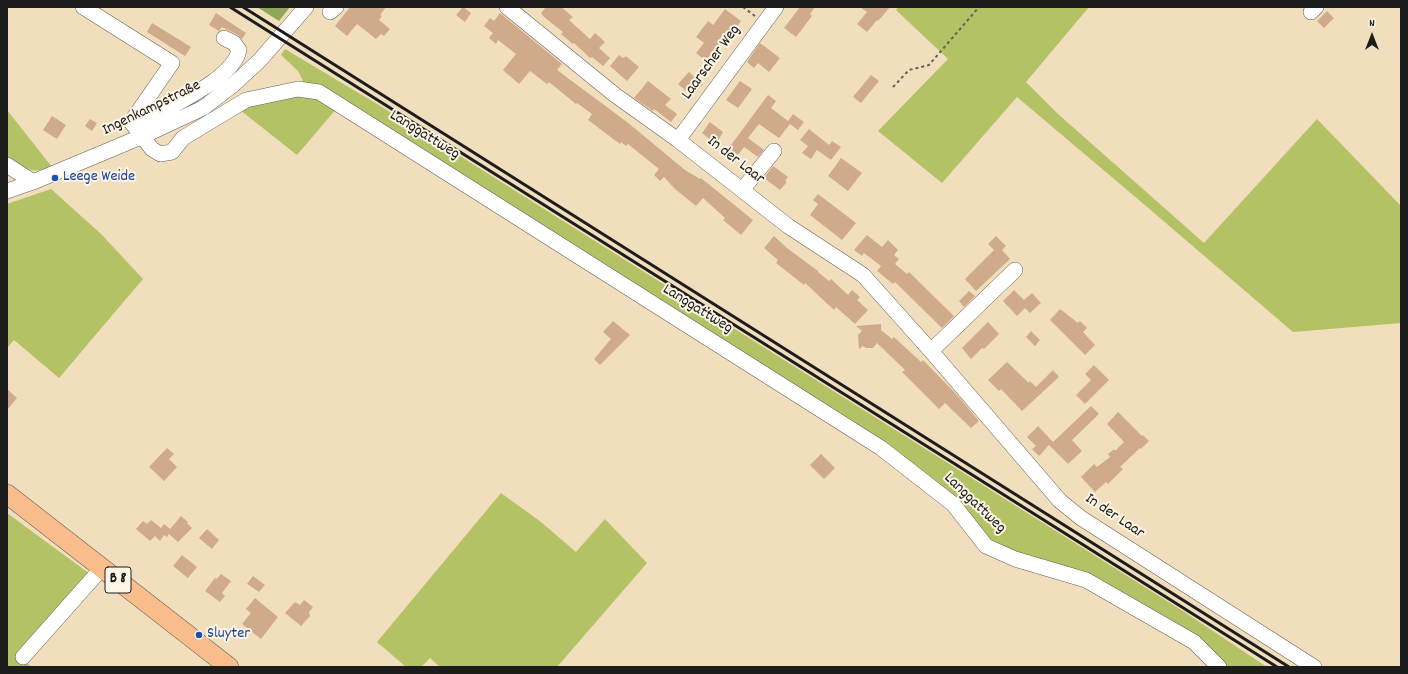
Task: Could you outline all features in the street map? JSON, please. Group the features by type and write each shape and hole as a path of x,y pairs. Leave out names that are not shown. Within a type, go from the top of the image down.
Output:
{"main road":[{"name":"B 8","path":"7,494 229,667"}],"street":[{"path":"83,7 172,63 132,122 143,136"},
{"name":"Ingenkampstraße","path":"7,192 143,136 203,108 233,85 260,60 306,7"},
{"name":"In der Laar","path":"507,7 615,95 678,140 788,226 863,275 932,351 1060,501 1081,518 1314,667"},
{"name":"Laarscher Weg","path":"678,140 776,7"},
{"path":"143,136 139,125 202,90 225,71 238,57 239,50 234,43 224,38"},
{"name":"Langgattweg","path":"143,136 152,149 160,154 172,152 183,138 246,100 298,90 319,92 881,448 953,504 986,546 1016,559 1086,580 1194,642 1219,667"},
{"path":"742,190 774,151"},
{"path":"7,165 34,182"},
{"path":"932,351 1016,270"},
{"path":"23,657 102,568"}],"path":[{"path":"892,87 909,70 929,65 979,7"}],"green space":[{"path":"257,7 290,7 279,21"},
{"path":"898,7 1089,7 1026,82 1058,114 1204,243 1317,119 1401,206 1401,323 1293,332 1017,97 942,183 878,131 948,59 896,10"},
{"path":"285,49 382,107 1186,613 1267,667 1227,667 1208,648 1036,560 988,542 961,504 343,101 297,155 240,110 305,85 298,71 281,55"},
{"path":"7,110 52,167 38,170 28,169 7,156"},
{"path":"51,189 101,234 143,279 59,378 14,340 7,348 7,204"},
{"path":"501,493 541,522 576,552 605,519 647,563 557,667 440,667 430,658 421,667 406,667 377,642"},
{"path":"7,513 94,577 23,658 31,667 7,667"}],"building":[{"path":"350,7 386,7 380,15 382,16 379,20 390,29 384,36 381,34 376,39 357,24 347,36 335,26"},
{"path":"463,7 471,13 465,22 456,15"},
{"path":"546,7 561,7 573,17 569,20 590,39 595,33 605,42 599,48 610,58 603,66 592,57 590,58 574,43 573,44 561,34 563,32 544,17 541,13"},
{"path":"800,7 815,7 810,14 812,16 796,37 784,28"},
{"path":"860,7 890,7 867,32 857,24 867,12"},
{"path":"725,9 741,21 729,37 726,35 706,61 696,53 704,43 696,37 708,21 713,25"},
{"path":"1327,11 1334,18 1324,28 1317,21"},
{"path":"216,13 246,33 242,39 238,35 222,27 219,31 209,25"},
{"path":"500,13 562,64 557,70 627,122 685,170 700,179 701,178 753,220 741,235 723,220 725,218 703,198 696,206 675,189 664,177 660,181 654,175 659,169 628,144 626,146 621,142 620,144 588,120 592,114 577,103 576,104 549,82 547,84 530,71 519,84 503,70 516,54 498,40 496,44 489,38 493,33 484,26 490,18 494,21"},
{"path":"152,23 191,47 185,56 147,32"},
{"path":"760,43 780,58 769,72 758,63 754,68 747,62"},
{"path":"619,55 623,58 626,56 639,67 627,81 610,66"},
{"path":"689,72 703,84 692,96 678,84"},
{"path":"871,75 879,81 861,103 853,97"},
{"path":"648,81 671,99 665,105 677,114 671,122 654,109 653,111 634,98"},
{"path":"740,81 752,89 738,108 726,100"},
{"path":"768,95 776,101 771,108 788,121 793,114 804,122 798,130 790,124 779,138 759,124 748,138 764,150 758,157 744,147 734,160 725,153"},
{"path":"52,116 66,125 57,139 43,130"},
{"path":"90,119 97,123 92,131 85,126"},
{"path":"710,122 723,132 716,144 702,133"},
{"path":"809,129 829,145 832,141 841,147 831,160 817,150 811,159 802,153 808,146 800,140"},
{"path":"841,158 862,173 848,191 828,176"},
{"path":"773,166 788,177 785,181 787,182 780,190 764,178"},
{"path":"818,194 856,223 842,240 810,215 818,204 813,200"},
{"path":"867,235 882,247 888,240 898,250 894,255 899,259 895,264 907,274 909,272 954,316 942,328 895,282 893,284 877,271 881,266 864,253 862,256 854,250"},
{"path":"774,236 829,281 831,279 848,295 852,290 860,297 857,300 868,310 855,324 836,307 834,310 805,283 804,285 776,263 778,260 764,248"},
{"path":"996,236 1006,246 1002,250 1010,259 976,291 965,279 994,250 988,244"},
{"path":"1014,290 1024,300 1032,293 1041,303 1030,313 1025,308 1017,316 1003,301"},
{"path":"969,291 975,296 964,307 959,301"},
{"path":"1060,309 1078,323 1080,321 1087,328 1083,332 1095,345 1085,355 1050,320"},
{"path":"613,321 630,335 600,365 594,359 611,339 603,332"},
{"path":"988,322 999,334 971,359 962,348"},
{"path":"881,324 881,330 892,339 894,337 921,362 923,360 958,396 979,421 971,428 945,403 939,409 902,372 905,370 877,343 873,348 866,348 863,346 859,349 858,335 862,331 856,326"},
{"path":"1031,331 1040,340 1035,346 1026,337"},
{"path":"1007,362 1029,383 1030,381 1036,387 1053,370 1059,377 1022,411 1001,389 999,391 988,380"},
{"path":"1094,365 1109,380 1085,404 1076,395 1091,380 1085,374"},
{"path":"7,389 17,398 7,410"},
{"path":"1091,406 1099,414 1072,440 1082,451 1068,464 1049,445 1039,456 1032,449 1036,446 1027,437 1038,426 1053,442 1052,443"},
{"path":"1118,412 1149,441 1120,467 1123,469 1108,484 1106,482 1095,492 1081,477 1094,464 1097,467 1110,457 1108,454 1113,450 1116,450 1124,442 1107,424"},
{"path":"167,448 174,454 169,459 177,467 164,481 149,467"},
{"path":"821,454 835,468 824,479 810,465"},
{"path":"181,516 192,528 178,542 169,534 167,537 164,535 160,541 155,536 150,541 136,529 143,521 147,524 151,520 161,528 164,524 170,529"},
{"path":"207,529 219,540 212,549 199,538"},
{"path":"182,555 197,567 188,578 173,566"},
{"path":"221,574 231,581 222,593 225,596 220,602 205,591 215,578 217,579"},
{"path":"253,576 265,585 259,592 247,584"},
{"path":"255,598 278,617 261,639 242,624 251,613 246,609"},
{"path":"304,600 313,607 309,612 310,616 301,626 285,613 295,602 300,605"}],"railway":[{"path":"230,7 1277,667"},
{"path":"243,7 1289,667"}],"place":[{"name":"Leege Weide","path":"55,178"},
{"name":"Sluyter","path":"199,635"}]}
